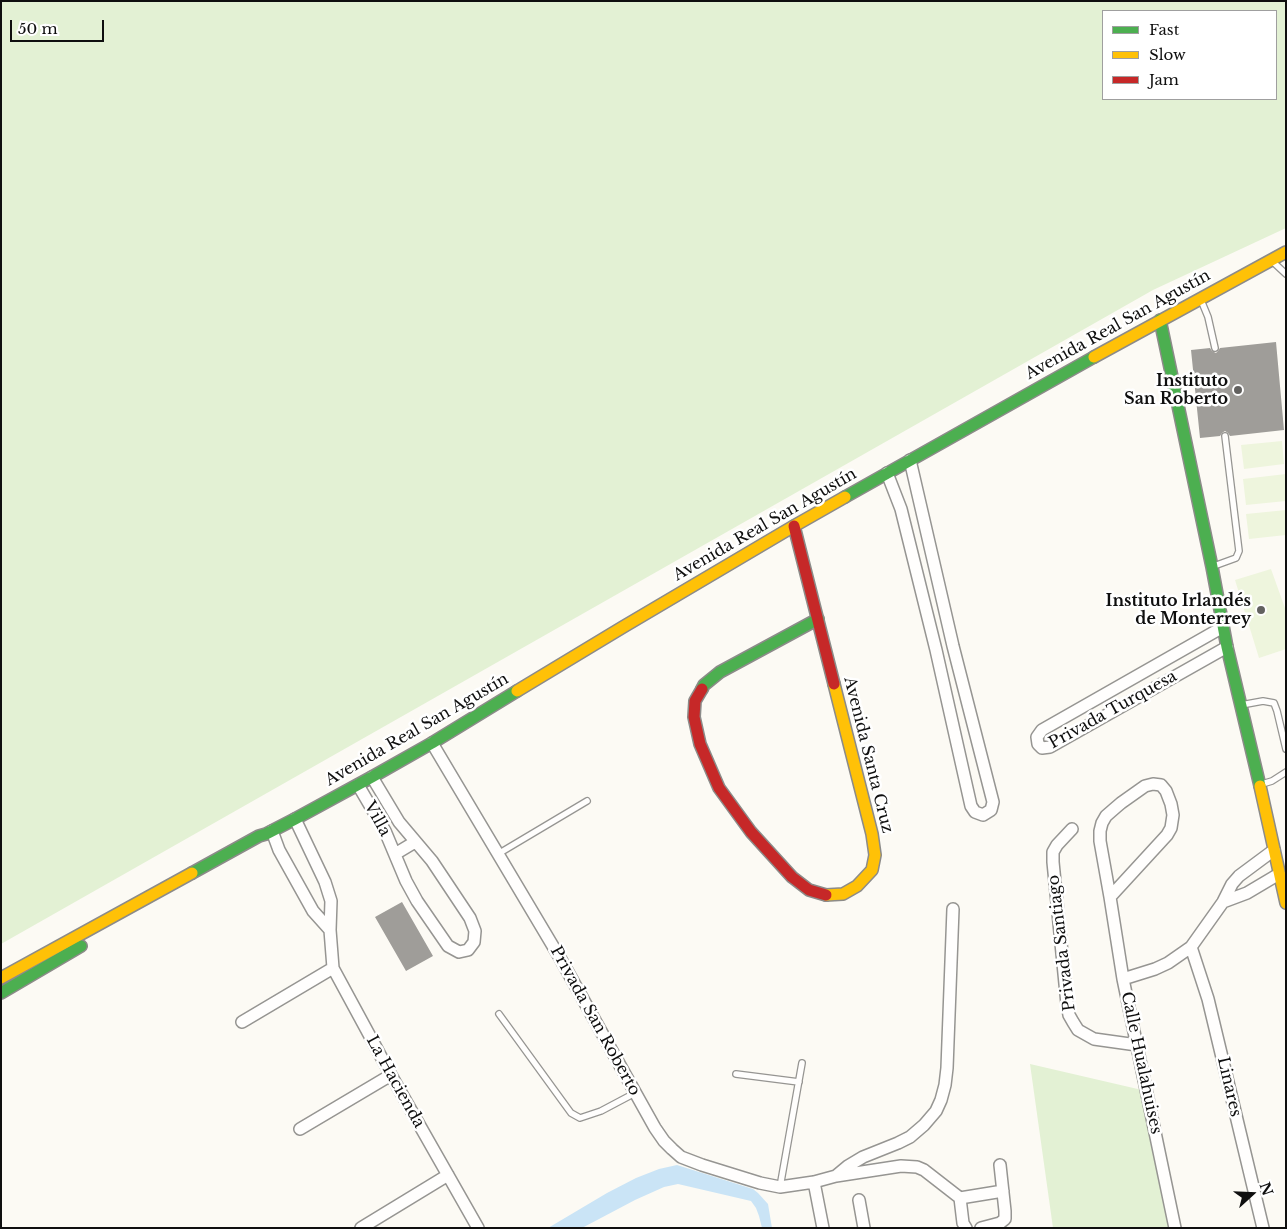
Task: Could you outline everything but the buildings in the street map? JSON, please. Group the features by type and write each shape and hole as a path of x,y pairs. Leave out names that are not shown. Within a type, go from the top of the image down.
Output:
{"main road":[{"name":"Avenida Real San Agustín","path":"1,978 250,841 358,785 432,743 794,526 1160,320 1286,252"},
{"path":"1160,320 1227,647 1286,903"},
{"name":"Avenida Santa Cruz","path":"794,526 799,542 872,834 875,855 872,870 857,886 843,894 826,895 809,890 792,877 750,832 719,788 700,744 694,717 695,702 704,685 720,672 818,619"},
{"name":"Avenida Real San Agustín","path":"1,993 261,839 269,832"}],"street":[{"path":"887,473 901,509 936,650 971,806 975,812 983,815 991,810 992,802 953,646 910,460"},
{"name":"Privada Turquesa","path":"1223,627 1042,730 1037,737 1038,744 1042,748 1050,747 1227,647"},
{"path":"936,650 953,646"},
{"path":"1119,686 1128,703"},
{"name":"Privada San Roberto","path":"432,743 560,958 635,1093 664,1141 681,1157 745,1179 780,1186 814,1182 836,1176 901,1166 916,1167 924,1170 960,1198"},
{"name":"Villa","path":"358,785 385,831 406,881 417,901 448,946 459,952 468,950 474,942 475,931 470,918 432,861 399,822 372,777"},
{"name":"Calle Hualahuises","path":"1110,897 1167,835 1171,828 1172,804 1166,790 1161,785 1145,786 1120,803 1106,816 1102,822 1100,842 1124,979 1176,1228"},
{"path":"374,811 387,803"},
{"name":"La Hacienda","path":"295,819 325,882 331,901 332,968 478,1228"},
{"name":"Privada Santiago","path":"1072,829 1053,852 1066,1004 1069,1015 1078,1030 1094,1039 1137,1045"},
{"path":"269,832 313,911 330,930"},
{"path":"395,854 415,842"},
{"path":"1124,979 1168,963 1191,947 1223,902 1232,884 1274,850"},
{"path":"1223,902 1247,893 1280,874"},
{"name":"Privada San Roberto","path":"836,1176 863,1157 898,1143 918,1131 936,1111 941,1100 947,1068 953,909"},
{"name":"Linares","path":"1191,947 1208,999 1263,1228"},
{"path":"242,1022 332,968"},
{"path":"300,1129 391,1075"},
{"path":"981,1228 1000,1224 1005,1219 1000,1165"},
{"path":"361,1228 448,1175"},
{"path":"814,1182 823,1228"},
{"path":"966,1228 963,1223 960,1198 1002,1190"},
{"path":"859,1200 864,1228"}],"lane":[{"path":"1271,260 1286,274"},
{"path":"1200,298 1208,317 1215,348"},
{"path":"1212,567 1236,558 1239,552 1225,436"},
{"path":"1241,705 1263,701 1274,703 1286,749"},
{"path":"1260,784 1272,781 1286,772"},
{"path":"498,854 587,801"},
{"path":"499,1014 571,1113 580,1118 601,1111 635,1093"},
{"path":"780,1186 802,1063"},
{"path":"736,1074 799,1082"}],"green space":[{"path":"1,1 1286,1 1286,228 1153,290 1,944"},
{"path":"1282,441 1284,464 1244,469 1241,445"},
{"path":"1286,474 1286,501 1246,505 1243,479"},
{"path":"1286,510 1286,535 1249,539 1246,514"},
{"path":"1271,569 1286,611 1286,649 1259,658 1235,580"},
{"path":"1030,1064 1142,1090 1172,1228 1053,1228"}],"water":[{"path":"677,1165 753,1189 768,1204 772,1228 762,1228 756,1208 751,1201 678,1184 664,1187 635,1200 582,1228 548,1228 636,1178 659,1169"}],"traffic: fast":[{"path":"1160,320 1227,647 1260,786"},
{"path":"845,497 1094,357"},
{"path":"702,689 704,685 720,672 818,619"},
{"path":"192,873 372,777 517,691"},
{"path":"1,993 81,946"}],"traffic: slow":[{"path":"1094,357 1286,252"},
{"path":"517,691 845,497"},
{"path":"826,895 843,894 857,886 872,870 875,855 872,834 834,684"},
{"path":"1260,786 1286,903"},
{"path":"1,978 192,873"}],"traffic: jam":[{"path":"794,526 834,684"},
{"path":"702,689 695,701 694,717 700,744 719,788 751,832 792,877 809,890 826,895"}],"place":[{"name":"Instituto San Roberto","path":"1238,390"},
{"name":"Instituto Irlandés de Monterrey","path":"1261,610"}]}
